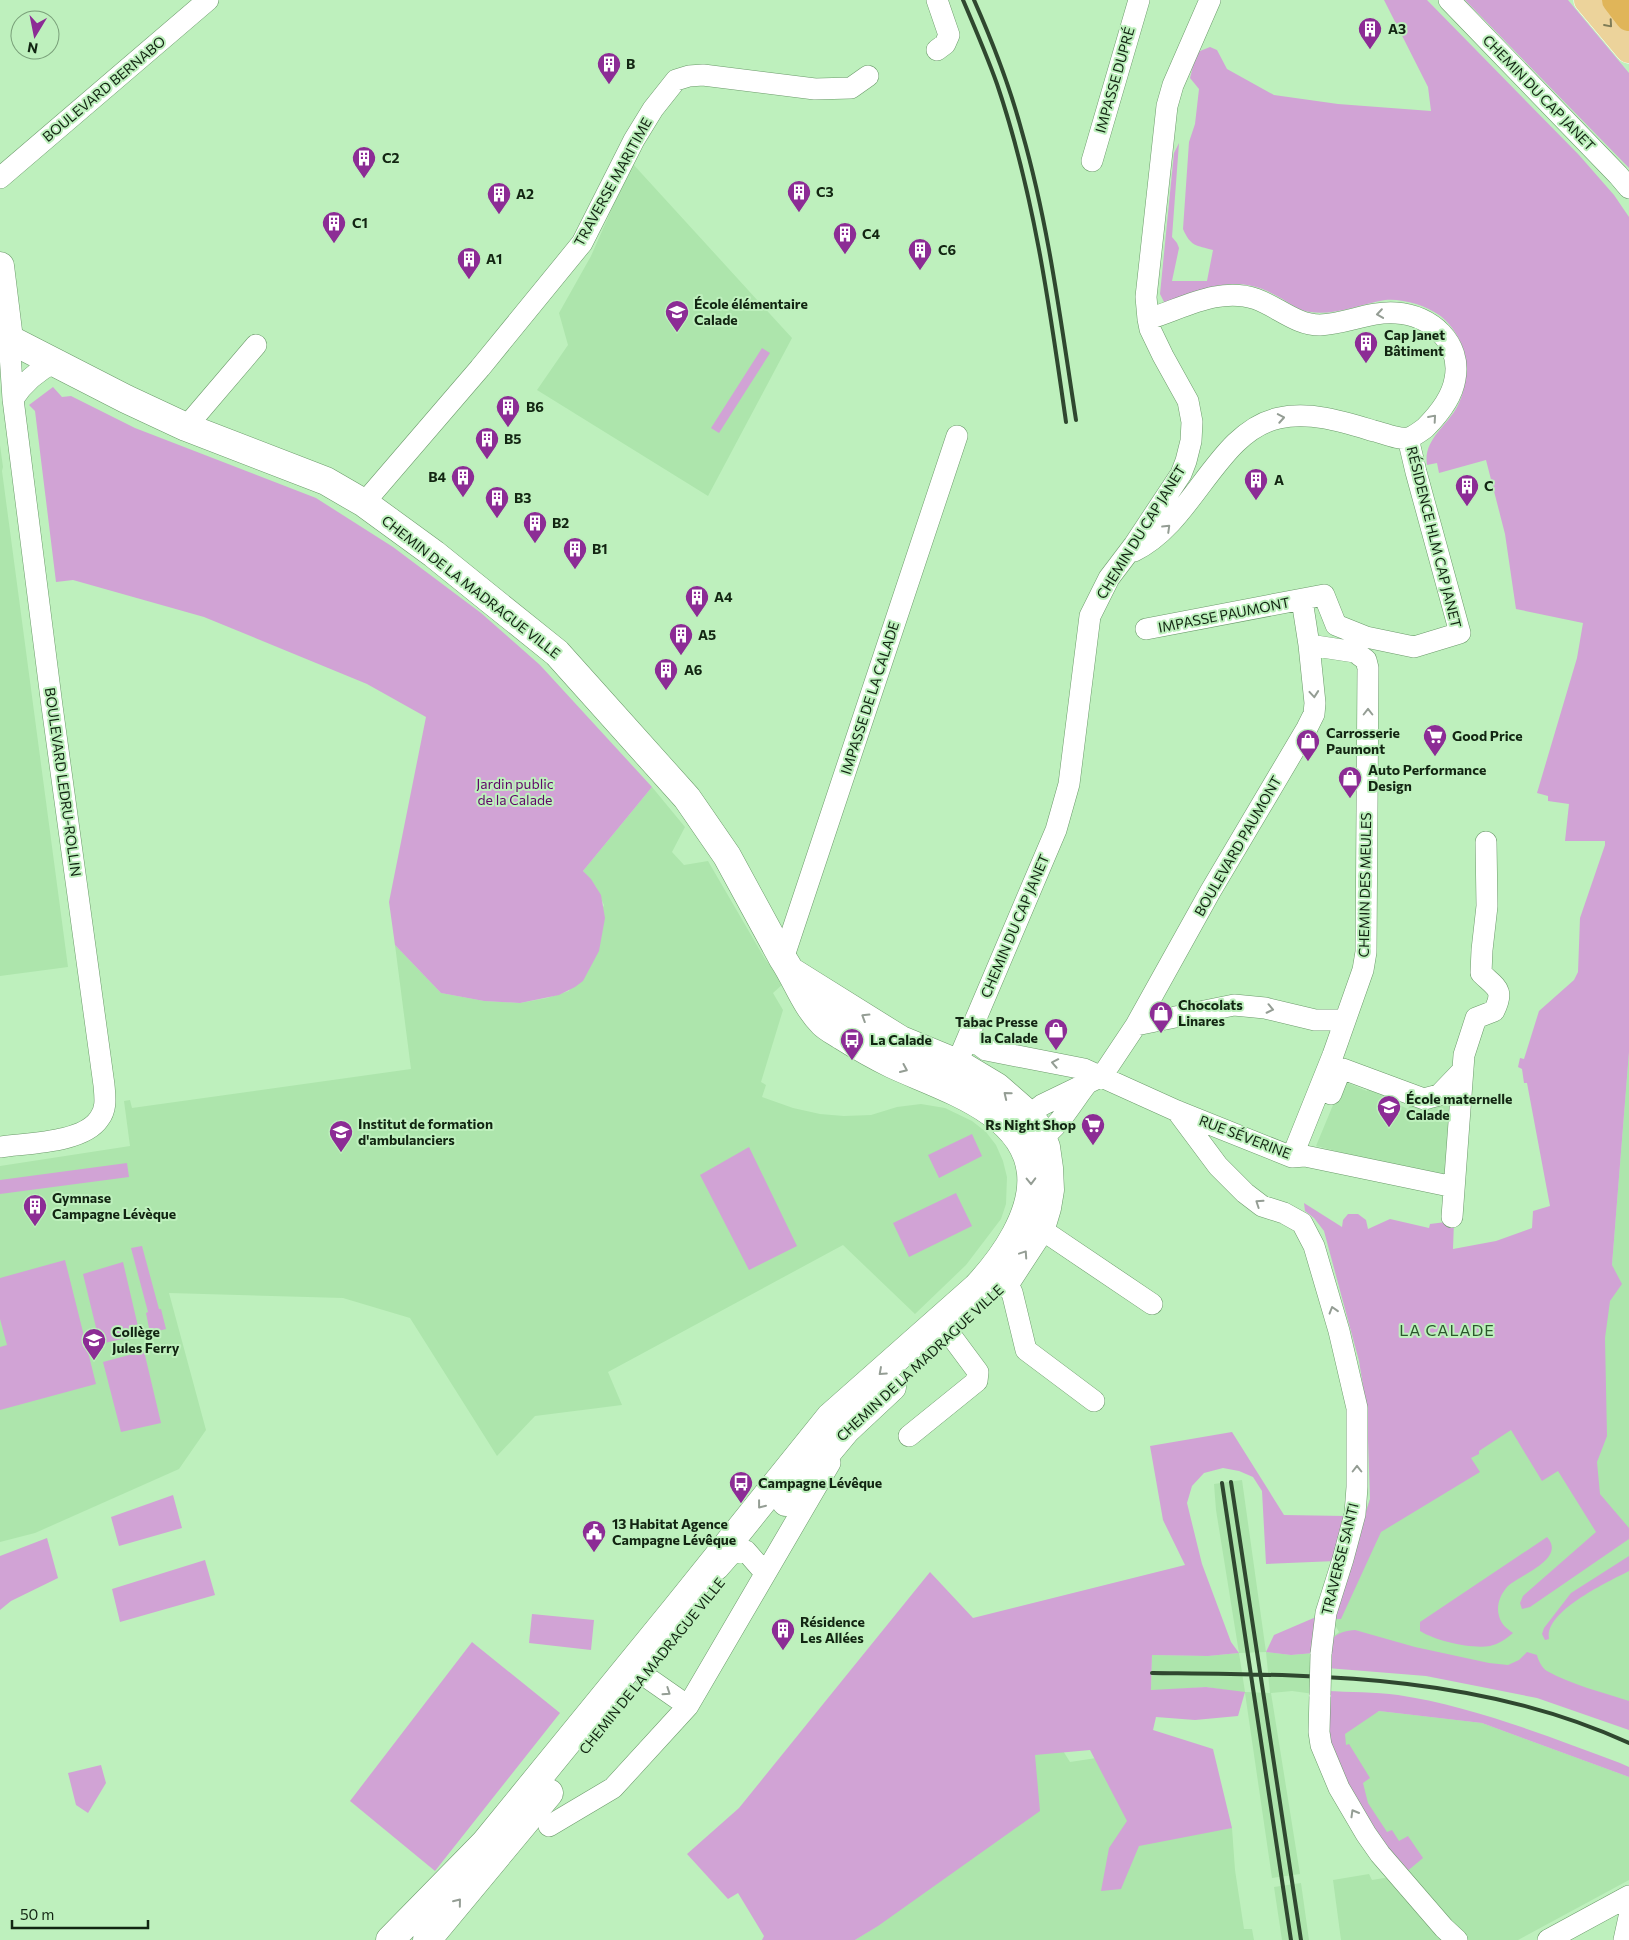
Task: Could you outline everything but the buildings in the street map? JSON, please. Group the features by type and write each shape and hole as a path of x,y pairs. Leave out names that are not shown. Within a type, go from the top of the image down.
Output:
{"highway":[{"path":"1616,0 1629,18"}],"main road":[{"path":"1588,0 1629,49"}],"street":[{"name":"BOULEVARD BERNABO","path":"0,178 208,0"},
{"path":"937,0 949,34 945,44 937,50"},
{"name":"IMPASSE DUPRÉ","path":"1092,161 1139,0"},
{"name":"CHEMIN DU CAP JANET","path":"942,1086 956,1063 1056,830 1069,784 1090,616 1109,578 1127,555 1180,474 1192,442 1192,422 1188,401 1150,329 1146,297 1167,106 1173,85 1210,0"},
{"name":"CHEMIN DU CAP JANET","path":"1449,0 1629,188"},
{"name":"TRAVERSE MARITIME","path":"364,503 480,368 582,243 634,140 653,109 676,80 689,76 704,75 815,89 851,88 868,76"},
{"path":"0,266 2,308 9,339"},
{"name":"RÉSIDENCE HLM CAP JANET","path":"1127,555 1148,544 1169,527 1235,443 1248,432 1279,418 1297,416 1332,418 1394,436 1408,438 1423,430 1440,410 1449,396 1455,380 1456,368 1450,345 1444,335 1426,320 1413,316 1389,313 1330,324 1309,324 1255,299 1231,295 1206,298 1148,319"},
{"name":"CHEMIN DE LA MADRAGUE VILLE","path":"9,339 126,399 186,427 326,480 364,503 434,554 557,653 688,798 730,862 803,996 824,1024 883,1059 942,1086 991,1112 1006,1124 1030,1130"},
{"name":"BOULEVARD LEDRU-ROLLIN","path":"0,1147 78,1135 100,1119 105,1106 13,399 9,339"},
{"path":"186,427 256,345"},
{"path":"13,399 20,387 40,369 55,362"},
{"name":"IMPASSE DE LA CALADE","path":"787,966 956,436"},
{"name":"RÉSIDENCE HLM CAP JANET","path":"1302,600 1324,595 1336,625 1366,637 1414,647 1460,633 1408,438"},
{"name":"IMPASSE PAUMONT","path":"1146,629 1302,600"},
{"name":"BOULEVARD PAUMONT","path":"1030,1130 1056,1124 1094,1080 1136,1025 1314,714 1315,703 1309,645 1302,600"},
{"name":"CHEMIN DES MEULES","path":"1298,1156 1363,970 1366,952 1368,668 1366,660 1355,652 1309,645"},
{"path":"1452,1217 1464,1055 1476,1018 1494,1011 1500,999 1499,990 1481,973 1487,906 1486,842"},
{"name":"CHEMIN DE LA MADRAGUE VILLE","path":"390,1940 484,1843 683,1600 824,1441 846,1430 949,1333 996,1279 1033,1223 1048,1208 1050,1190 1049,1168 1030,1130 997,1087 956,1063 902,1040 787,966"},
{"path":"1136,1025 1234,1005 1265,1008 1315,1020 1345,1020"},
{"path":"970,1030 978,1044 986,1050 1084,1069 1094,1080"},
{"path":"1298,1156 1340,1071 1343,1069 1424,1099 1439,1095 1463,1070"},
{"name":"RUE SÉVERINE","path":"1094,1080 1298,1156 1454,1187"},
{"name":"TRAVERSE SANTI","path":"1177,1111 1218,1166 1262,1206 1284,1213 1302,1223 1314,1246 1339,1331 1357,1408 1357,1487 1354,1514 1343,1559 1326,1613 1321,1654 1319,1732 1323,1751 1339,1788 1366,1834 1380,1854 1444,1928 1457,1940"},
{"path":"1033,1223 1152,1304"},
{"path":"996,1279 1012,1292 1026,1350 1094,1401"},
{"name":"CHEMIN DE LA MADRAGUE VILLE","path":"427,1940 526,1823 577,1757 784,1505 824,1441 830,1417 978,1287 996,1279"},
{"path":"909,1436 978,1381 978,1372 949,1333"},
{"path":"549,1826 613,1788 688,1706 830,1464 824,1441"},
{"path":"688,1706 645,1676 648,1658 668,1631 683,1600 704,1585 732,1553 746,1551 765,1573"},
{"path":"1548,1940 1629,1896"},
{"path":"1624,1940 1629,1917"}],"shaded area":[{"name":"École élémentaire Calade","path":"632,163 792,338 708,496 537,390 568,345 559,313 591,256"},
{"path":"0,445 68,967 0,976"},
{"path":"652,787 685,827 672,852 684,865 708,861 765,959 784,983 773,993 783,1010 761,1082 766,1085 762,1097 793,1108 820,1114 844,1116 871,1115 897,1107 921,1104 945,1108 972,1121 986,1132 996,1145 1007,1177 1006,1204 1001,1219 966,1265 915,1314 843,1245 608,1372 622,1405 535,1416 497,1456 410,1318 343,1298 169,1293 206,1430 179,1469 35,1533 0,1542 0,1166 130,1146 124,1101 130,1100 132,1108 411,1069 395,945 441,993 484,1001 520,1003 547,998 569,991 604,905 596,887 583,871"},
{"path":"1629,1052 1629,1711 1348,1642 1334,1636 1339,1632 1332,1619 1370,1499 1612,1265"},
{"name":"École maternelle Calade","path":"1343,1081 1367,1091 1369,1085 1388,1093 1386,1099 1408,1109 1411,1103 1456,1096 1447,1179 1316,1146"},
{"path":"1242,1480 1266,1652 1239,1653 1216,1510 1214,1484"},
{"path":"1266,1652 1291,1655 1314,1653 1314,1694 1292,1691 1271,1693 1300,1874 1272,1878 1245,1693 1206,1687 1151,1691 1152,1655 1208,1656 1239,1653 1245,1692 1270,1693"},
{"path":"1379,1711 1482,1723 1629,1777 1629,1880 1518,1940 1464,1940 1454,1931 1353,1799 1342,1730"},
{"path":"1050,1730 1070,1762 1103,1757 1232,1828 1235,1870 1244,1929 1252,1929 1254,1940 855,1940 877,1926"},
{"path":"1369,1874 1372,1880 1390,1877 1450,1940 1341,1940 1333,1880"},
{"path":"1301,1883 1309,1940 1282,1940 1274,1887"}],"green space":[{"path":"1384,0 1427,0 1579,155 1614,195 1629,217 1629,1052 1612,1265 1622,1284 1610,1301 1605,1338 1607,1436 1597,1462 1600,1494 1629,1528 1629,1539 1530,1607 1522,1609 1520,1603 1523,1596 1596,1532 1558,1471 1542,1481 1511,1430 1471,1458 1480,1472 1381,1532 1341,1619 1332,1619 1370,1499 1367,1411 1359,1361 1324,1231 1314,1218 1305,1211 1304,1203 1342,1227 1343,1220 1348,1214 1358,1214 1366,1220 1368,1229 1390,1219 1429,1228 1430,1224 1454,1221 1453,1249 1496,1241 1532,1228 1533,1211 1550,1206 1527,1083 1524,1083 1522,1069 1518,1067 1520,1058 1524,1059 1539,1011 1574,980 1578,972 1580,918 1605,845 1605,841 1565,841 1569,804 1548,801 1548,796 1537,793 1577,658 1583,623 1516,609 1505,534 1486,460 1439,473 1437,463 1427,465 1428,448 1436,434 1457,407 1465,382 1465,355 1452,327 1434,311 1420,305 1398,300 1385,300 1338,311 1319,313 1300,309 1273,294 1246,285 1220,285 1168,302 1164,302 1160,294 1174,153 1179,143 1172,237 1179,248 1172,281 1207,281 1213,250 1198,246 1192,242 1183,229 1189,142 1195,124 1199,89 1190,78 1195,58 1200,51 1210,47 1217,50 1227,69 1274,95 1338,104 1431,111 1428,87"},
{"path":"1465,0 1568,0 1629,73 1629,168"},
{"path":"762,348 770,353 719,433 711,428"},
{"name":"Jardin public de la Calade","path":"53,387 62,397 71,396 135,428 316,498 393,547 481,613 540,665 652,787 583,871 591,879 601,895 605,918 599,951 583,981 559,995 520,1003 484,1001 441,993 395,945 389,902 426,717 367,684 204,617 73,580 56,582 35,411 29,405"},
{"path":"972,1134 982,1156 939,1178 928,1155"},
{"path":"749,1147 797,1246 749,1270 700,1175"},
{"path":"127,1163 129,1177 0,1194 0,1180"},
{"path":"956,1193 972,1226 909,1257 893,1223"},
{"path":"142,1246 166,1329 150,1333 146,1313 148,1312 131,1248"},
{"path":"65,1260 96,1384 0,1410 0,1347 7,1345 0,1319 0,1278"},
{"path":"123,1262 140,1335 100,1344 83,1274"},
{"path":"144,1351 161,1423 121,1432 103,1362"},
{"path":"1232,1432 1284,1515 1345,1516 1336,1561 1266,1564 1262,1491 1253,1477 1239,1471 1223,1468 1204,1473 1192,1486 1187,1503 1202,1564 1231,1642 1239,1653 1208,1656 1152,1655 1151,1690 1206,1687 1245,1692 1238,1716 1195,1720 1156,1717 1153,1730 1213,1749 1232,1828 1139,1846 1121,1889 1101,1891 1109,1848 1127,1821 1090,1750 1035,1755 1040,1811 878,1926 855,1940 762,1940 764,1936 738,1893 728,1899 687,1854 739,1808 930,1572 973,1618 1185,1565 1163,1520 1150,1446"},
{"path":"173,1495 182,1528 119,1546 111,1517"},
{"path":"1547,1537 1552,1545 1551,1552 1546,1559 1539,1566 1513,1582 1502,1594 1498,1605 1498,1612 1504,1626 1513,1633 1508,1637 1499,1643 1482,1647 1444,1641 1420,1631 1420,1622"},
{"path":"47,1538 58,1578 11,1601 0,1610 0,1556"},
{"path":"1629,1556 1629,1571 1593,1590 1567,1608 1556,1618 1550,1628 1549,1639 1545,1640 1542,1634 1544,1628 1571,1593"},
{"path":"205,1560 215,1595 120,1622 112,1589"},
{"path":"532,1614 594,1620 591,1650 529,1643"},
{"path":"1316,1617 1314,1653 1291,1655 1266,1652 1274,1635"},
{"path":"1355,1630 1415,1647 1489,1663 1508,1665 1519,1660 1527,1652 1537,1655 1543,1668 1557,1676 1629,1701 1629,1730 1537,1698 1426,1676 1327,1668 1331,1641 1339,1634"},
{"path":"472,1642 560,1713 435,1871 350,1801"},
{"path":"1326,1691 1398,1695 1482,1714 1620,1763 1629,1767 1629,1777 1482,1723 1379,1711 1345,1734 1346,1745 1349,1744 1370,1778 1363,1783 1368,1803 1387,1832 1392,1830 1399,1841 1408,1836 1423,1858 1405,1873 1369,1831 1329,1751"},
{"path":"101,1765 106,1783 88,1813 76,1805 68,1773"}],"railway":[{"path":"963,0 997,84 1021,167 1047,294 1066,422"},
{"path":"974,0 1007,82 1040,203 1054,275 1076,420"},
{"path":"1231,1482 1301,1940"},
{"path":"1222,1483 1291,1940"},
{"path":"1152,1673 1274,1675 1395,1682 1513,1703 1572,1720 1629,1743"}],"place":[{"name":"A3","path":"1370,50"},
{"name":"B","path":"609,85"},
{"name":"C2","path":"364,179"},
{"name":"C3","path":"799,213"},
{"name":"A2","path":"499,215"},
{"name":"C1","path":"334,244"},
{"name":"C4","path":"845,255"},
{"name":"C6","path":"920,271"},
{"name":"A1","path":"469,280"},
{"name":"École élémentaire Calade","path":"677,333"},
{"name":"Cap Janet Bâtiment","path":"1366,364"},
{"name":"B6","path":"508,428"},
{"name":"B5","path":"487,460"},
{"name":"B4","path":"463,498"},
{"name":"A","path":"1256,501"},
{"name":"C","path":"1467,507"},
{"name":"B3","path":"497,519"},
{"name":"B2","path":"535,544"},
{"name":"B1","path":"575,570"},
{"name":"A4","path":"697,618"},
{"name":"A5","path":"681,656"},
{"name":"A6","path":"666,691"},
{"name":"Good Price","path":"1435,757"},
{"name":"Carrosserie Paumont","path":"1308,762"},
{"name":"Auto Performance Design","path":"1350,799"},
{"name":"Chocolats Linares","path":"1161,1034"},
{"name":"Tabac Presse la Calade","path":"1056,1051"},
{"name":"La Calade","path":"852,1061"},
{"name":"École maternelle Calade","path":"1389,1128"},
{"name":"Rs Night Shop","path":"1093,1146"},
{"name":"Institut de formation d'ambulanciers","path":"341,1153"},
{"name":"Gymnase Campagne Lévèque","path":"35,1227"},
{"name":"Collège Jules Ferry","path":"94,1361"},
{"name":"Campagne Lévêque","path":"741,1504"},
{"name":"13 Habitat Agence Campagne Lévêque","path":"594,1553"},
{"name":"Résidence Les Allées","path":"783,1651"}],"district":[{"name":"LA CALADE","path":"1447,1330"}]}
